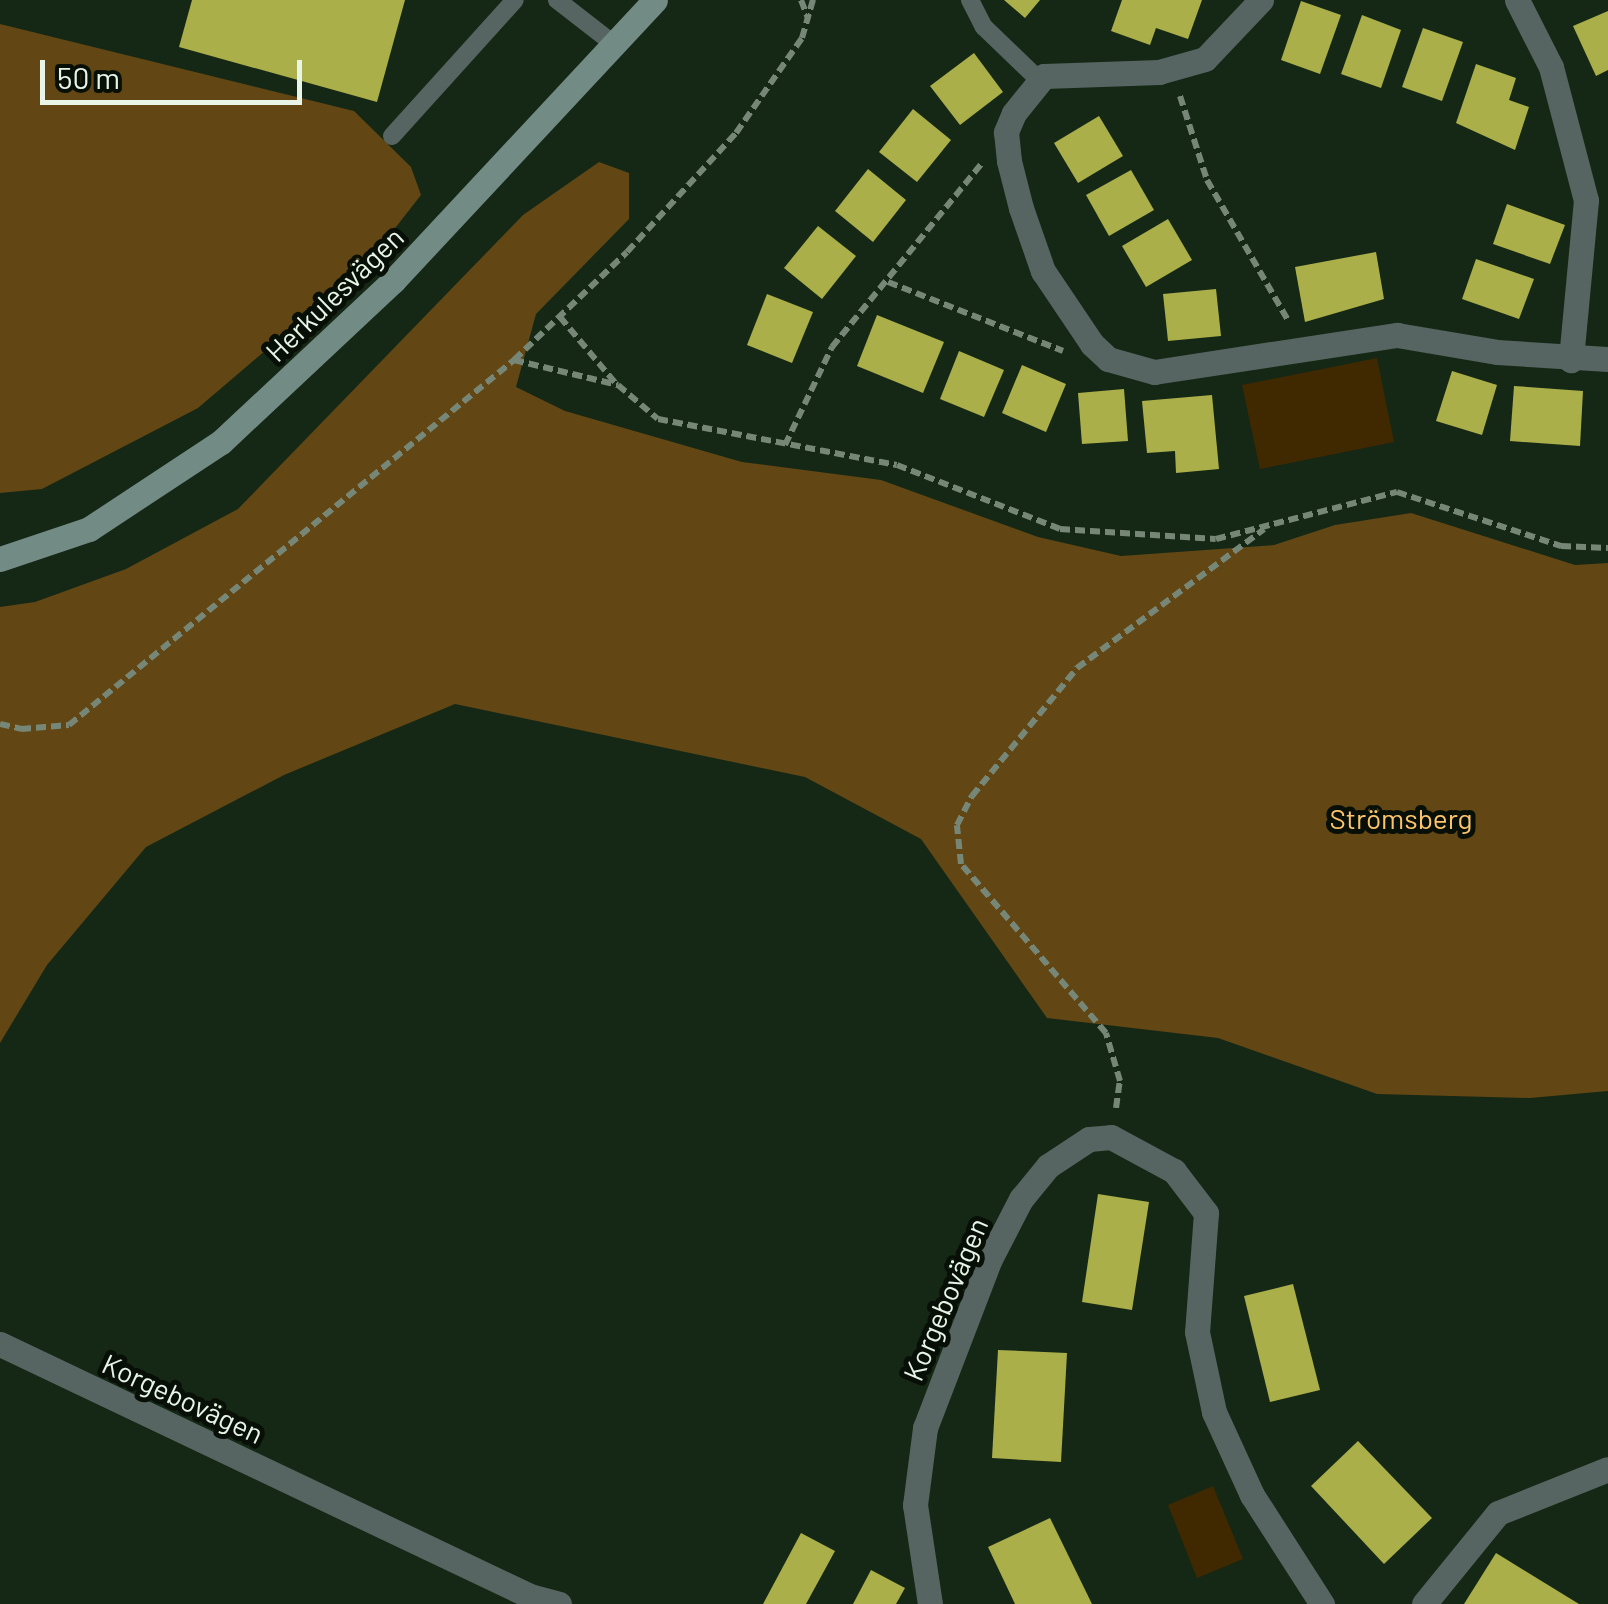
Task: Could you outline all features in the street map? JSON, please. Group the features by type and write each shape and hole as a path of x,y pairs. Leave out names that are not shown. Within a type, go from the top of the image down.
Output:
{"street":[{"name":"Herkulesvägen","path":"0,558 89,530 221,442 393,281 654,0"},
{"path":"1261,0 1205,59 1175,70 1065,72 1040,80 1006,132 1016,193 1042,271 1092,344 1108,359 1154,372 1397,334 1571,360 1608,359"},
{"path":"1517,0 1551,67 1586,200 1571,360"},
{"path":"1111,1137 1174,1171 1206,1212 1197,1332 1209,1394 1252,1495 1322,1604"},
{"name":"Korgebovägen","path":"930,1604 915,1505 925,1428 990,1258 1021,1199 1048,1166 1090,1139 1111,1137"},
{"name":"Korgebovägen","path":"0,1344 530,1596 559,1604"},
{"path":"1424,1604 1498,1513 1608,1468"}],"lane":[{"path":"392,136 515,0"},
{"path":"557,0 615,45"},
{"path":"970,0 984,27 1040,80"}],"path":[{"path":"801,0 808,18"},
{"path":"0,724 22,730 69,725 514,360 736,133 802,38 813,0"},
{"path":"1175,70 1207,180 1306,350"},
{"path":"785,445 832,347 1006,132"},
{"path":"888,282 1056,350 1092,344"},
{"path":"560,317 618,385 658,419 897,465 1060,529 1216,539 1397,492 1561,546 1608,548"},
{"path":"514,360 618,385"},
{"path":"1111,1137 1120,1081 1106,1033 961,864 956,826 972,796 1077,668 1269,525"}],"shaded area":[{"path":"1377,358 1394,442 1260,469 1242,385"},
{"path":"1213,1486 1243,1559 1197,1578 1168,1505"}],"green space":[{"path":"0,24 354,111 411,167 421,195 367,264 198,408 42,489 0,493"},
{"name":"Strömsberg","path":"599,162 629,173 629,219 536,314 516,387 565,411 742,462 881,480 1038,537 1121,556 1274,545 1335,525 1411,513 1575,565 1608,563 1608,1091 1530,1098 1377,1094 1218,1038 1047,1018 921,839 805,777 455,704 284,775 146,847 47,965 0,1043 0,607 35,602 126,569 238,509 523,215"}],"building":[{"path":"192,0 405,0 377,102 179,47"},
{"path":"1004,0 1040,0 1025,18"},
{"path":"1122,0 1202,0 1188,39 1156,28 1150,45 1111,31"},
{"path":"1301,1 1341,15 1320,74 1281,60"},
{"path":"1608,11 1608,70 1596,76 1573,26"},
{"path":"1362,15 1401,30 1381,88 1341,74"},
{"path":"1423,28 1463,42 1442,101 1402,87"},
{"path":"974,53 1003,92 960,125 930,86"},
{"path":"1476,64 1516,78 1509,100 1529,107 1515,150 1456,123"},
{"path":"913,109 951,140 917,182 879,152"},
{"path":"1099,116 1123,156 1078,183 1054,143"},
{"path":"868,169 906,200 873,242 835,211"},
{"path":"1131,170 1154,210 1109,236 1086,195"},
{"path":"1507,204 1565,225 1550,264 1493,244"},
{"path":"1168,219 1192,260 1146,287 1122,246"},
{"path":"818,226 856,256 822,299 784,268"},
{"path":"1376,252 1384,299 1305,322 1295,267"},
{"path":"1476,259 1534,279 1519,319 1462,299"},
{"path":"1216,289 1221,336 1168,341 1163,294"},
{"path":"767,294 813,312 792,363 747,345"},
{"path":"877,315 944,342 923,393 857,366"},
{"path":"959,351 1004,370 984,417 940,399"},
{"path":"1022,365 1066,384 1046,432 1002,413"},
{"path":"1452,371 1497,385 1482,435 1436,421"},
{"path":"1514,386 1583,391 1580,446 1510,441"},
{"path":"1124,389 1128,441 1082,444 1078,393"},
{"path":"1212,395 1219,469 1176,473 1175,451 1147,453 1142,401"},
{"path":"1098,1194 1149,1202 1132,1310 1082,1302"},
{"path":"1293,1284 1320,1390 1270,1402 1244,1296"},
{"path":"998,1350 1067,1353 1061,1462 992,1458"},
{"path":"1358,1441 1432,1518 1384,1564 1311,1486"},
{"path":"1050,1518 1092,1604 1015,1604 988,1547"},
{"path":"801,1533 835,1551 806,1604 763,1604"},
{"path":"1496,1553 1579,1604 1464,1604"},
{"path":"871,1570 905,1588 896,1604 853,1604"}]}
